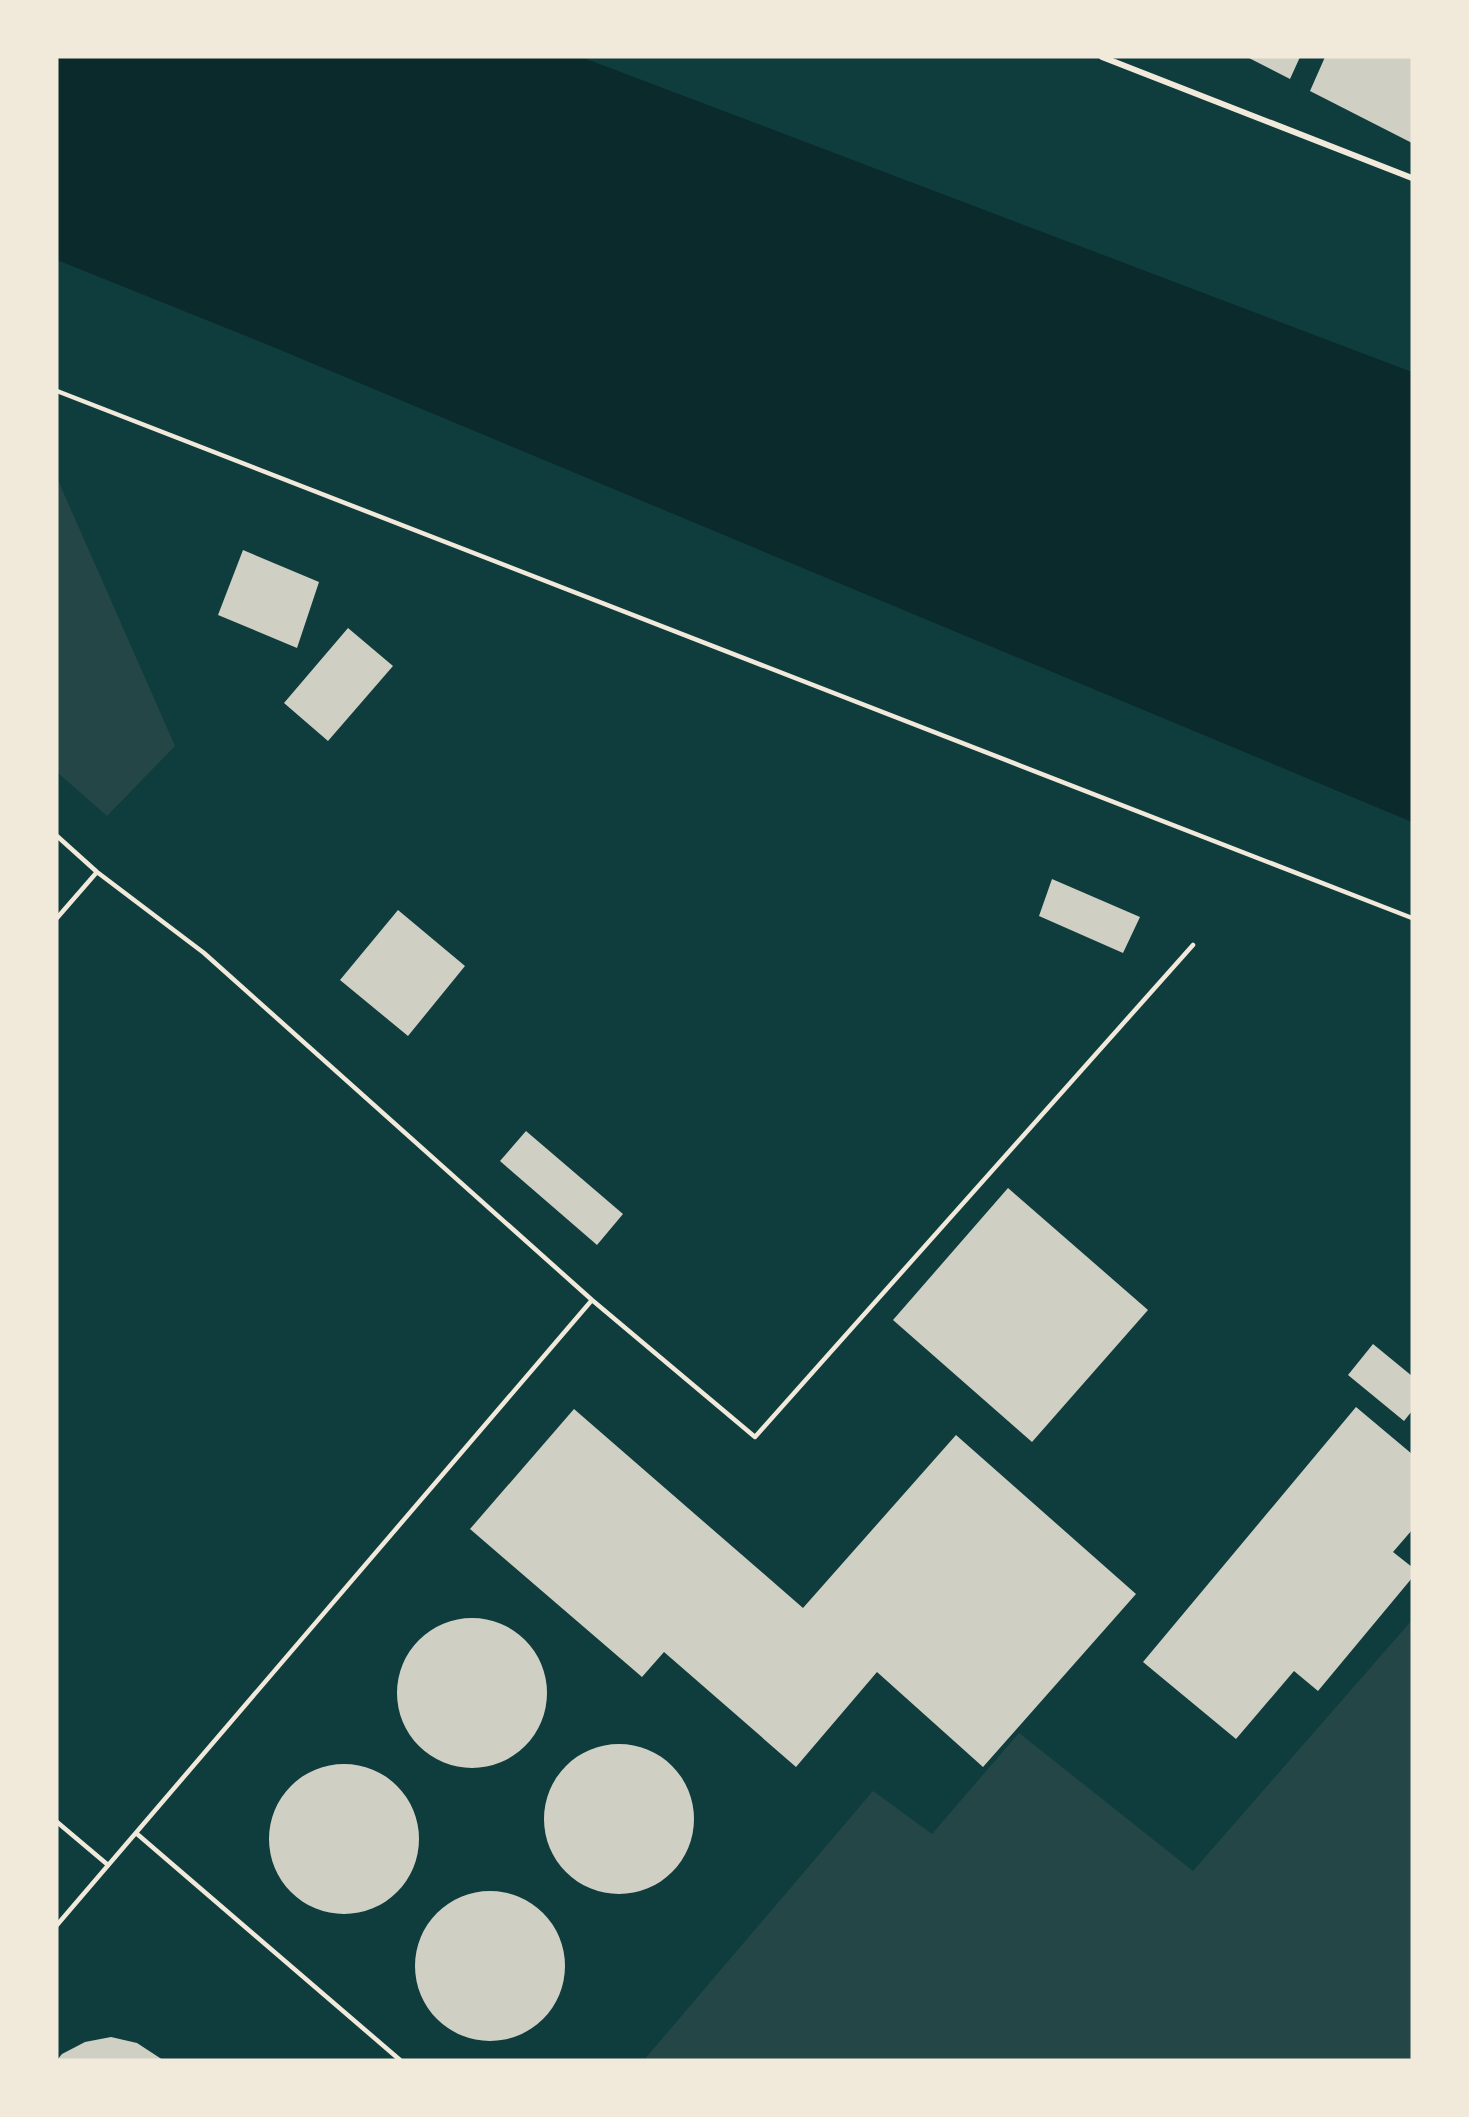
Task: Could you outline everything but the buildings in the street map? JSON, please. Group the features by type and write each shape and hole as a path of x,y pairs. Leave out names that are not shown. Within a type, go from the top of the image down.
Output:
{"street":[{"path":"1102,57 1412,178"}],"lane":[{"path":"57,392 1412,918"},
{"path":"57,836 97,872 204,953 592,1300 755,1437 1193,945"},
{"path":"57,918 97,872"},
{"path":"57,1925 592,1300"},
{"path":"57,1822 108,1865"},
{"path":"136,1833 400,2060"}],"shaded area":[{"path":"57,57 581,57 1412,372 1412,822 266,344 57,260"},
{"path":"57,478 175,746 107,816 57,772"},
{"path":"1412,1620 1412,2060 644,2060 873,1791 932,1834 1019,1733 1193,1871"}]}
